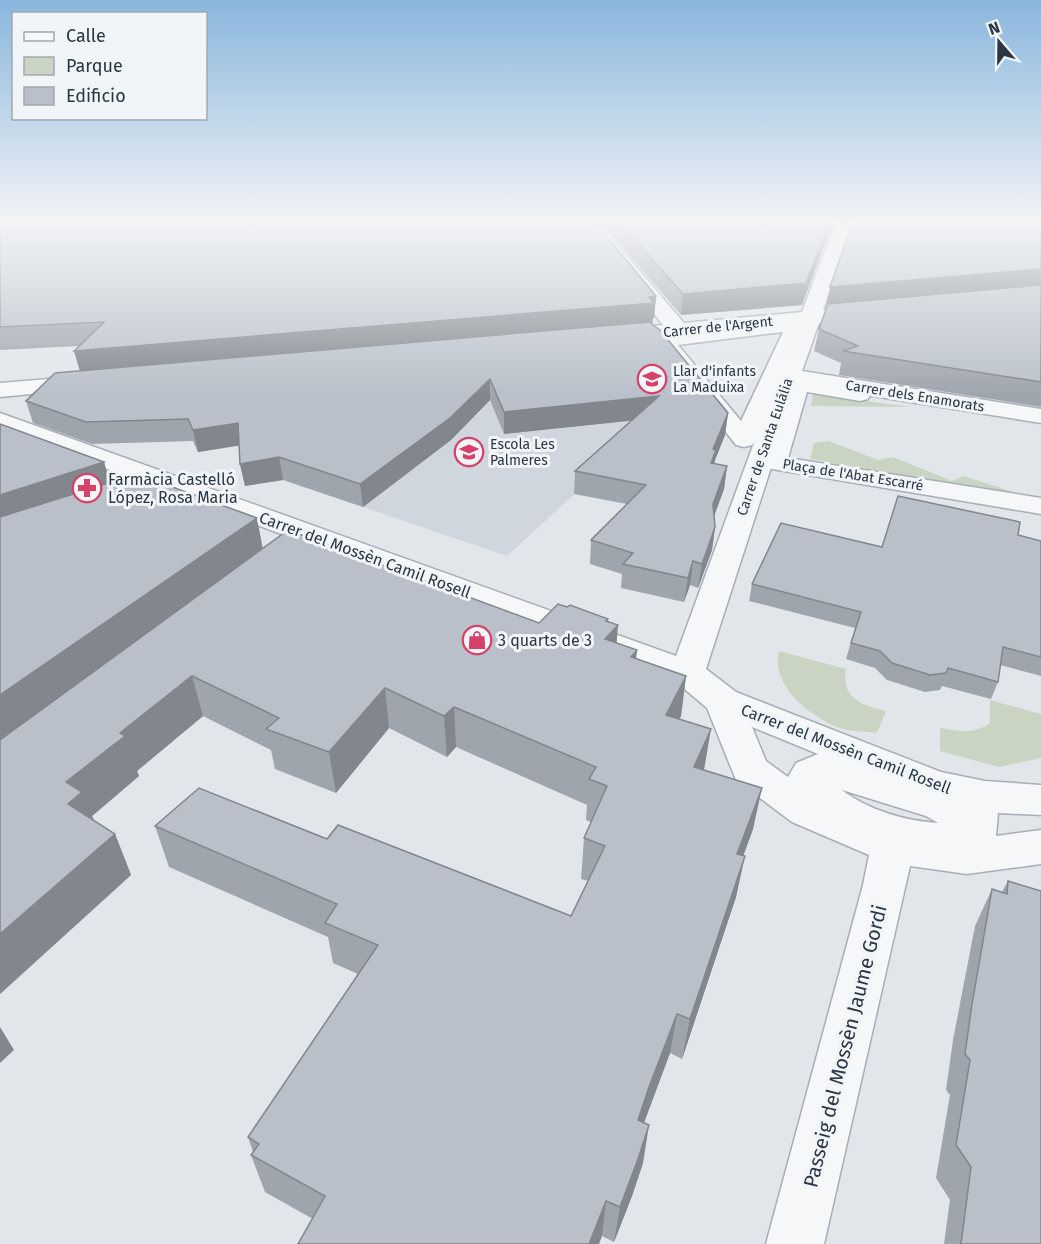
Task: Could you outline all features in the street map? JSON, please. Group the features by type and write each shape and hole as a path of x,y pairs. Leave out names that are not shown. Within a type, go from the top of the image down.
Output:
{"street":[{"path":"629,279 669,336 667,344 744,440 796,325 761,330 669,336"},
{"name":"Carrer de Santa Eulália","path":"687,673 824,279"},
{"name":"Carrer de l'Argent","path":"603,338 669,336 889,310"},
{"name":"Carrer dels Enamorats","path":"789,376 1041,416"},
{"path":"0,390 106,381"},
{"name":"Plaça de l'Abat Escarré","path":"1041,421 798,384 775,463 1041,506"},
{"name":"Carrer del Mossèn Camil Rosell","path":"0,420 687,673 723,701 916,779 957,793 1003,800 1041,800"},
{"path":"143,501 180,488"},
{"path":"285,558 314,536"},
{"name":"Carrer del Mossèn Camil Rosell","path":"723,701 750,770 815,796 892,846 967,857 1041,847"},
{"path":"815,796 801,800 802,790 810,773 829,765 916,779"},
{"path":"957,793 978,809 977,830 967,857"},
{"name":"Passeig del Mossèn Jaume Gordi","path":"795,1244 885,885 892,846"}],"shaded area":[{"name":"Escola Les Palmeres","path":"589,347 640,426 637,437 507,556 284,480 284,469"}],"green space":[{"path":"813,394 910,407 811,406"},
{"path":"829,441 878,460 893,457 952,481 964,476 1032,498 810,459 814,443"},
{"path":"779,651 846,669 847,687 855,699 868,706 886,711 877,733 840,728 806,708 787,688 781,676 778,664"},
{"path":"990,700 1041,714 1041,758 999,767 940,751 940,728 965,731 978,729 990,723"}],"building":[{"path":"0,279 642,279 656,296 649,297 654,303 74,351 104,322 0,327"},
{"path":"670,279 808,279 806,283 683,294"},
{"path":"833,279 923,279 830,287"},
{"path":"1041,285 1041,382 843,351 858,346 819,329 828,304"},
{"path":"649,322 660,330 728,413 713,449 716,450 711,463 727,466 713,504 715,527 702,564 693,561 688,578 623,564 633,553 591,540 646,485 575,471 659,396 504,412 490,379 450,418 360,484 279,457 240,464 238,423 193,430 188,419 86,422 26,401 55,373"},
{"path":"0,424 104,462 0,495"},
{"path":"137,474 257,518 0,695 0,517"},
{"path":"898,496 1020,522 1018,535 1041,541 1041,657 1003,647 998,682 948,668 946,673 930,675 892,663 880,651 851,643 861,612 752,584 781,523 882,547"},
{"path":"288,530 539,623 558,604 567,607 570,605 608,619 606,621 618,625 605,639 637,650 631,657 686,676 666,715 711,729 694,767 762,788 737,854 745,856 690,1019 677,1014 649,1087 638,1120 649,1125 620,1207 606,1201 589,1244 298,1244 325,1196 251,1155 259,1144 248,1137 378,945 325,923 337,904 155,826 199,788 327,839 338,825 571,916 605,846 584,838 607,786 589,779 596,767 454,707 444,716 385,688 329,752 266,729 279,718 192,676 120,733 125,736 66,782 82,792 68,804 115,834 0,934 0,740"},
{"path":"1008,881 1041,891 1041,1244 961,1244 971,1167 956,1145 970,1060 965,1054 992,889 1007,894"}],"place":[{"name":"Llar d'infants La Maduixa","path":"652,379"},
{"name":"Escola Les Palmeres","path":"469,452"},
{"name":"Farmàcia Castelló López, Rosa Maria","path":"87,488"},
{"name":"3 quarts de 3","path":"477,640"}]}
